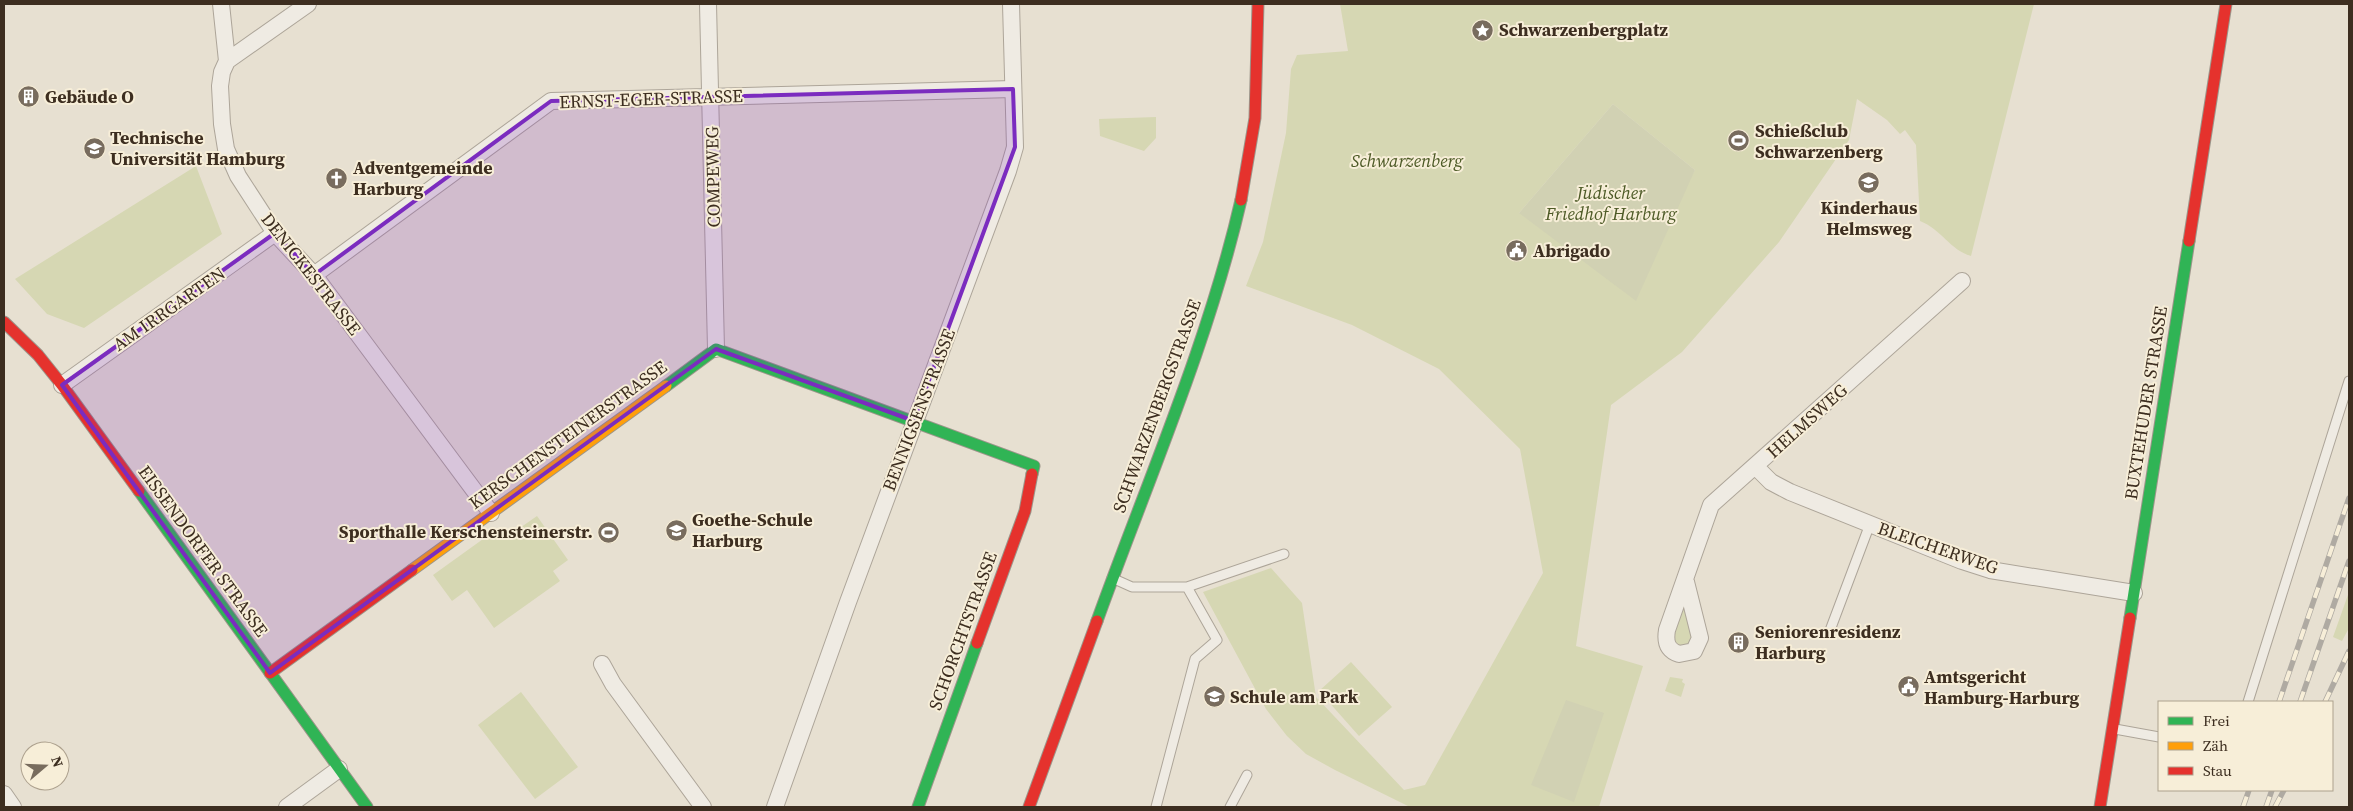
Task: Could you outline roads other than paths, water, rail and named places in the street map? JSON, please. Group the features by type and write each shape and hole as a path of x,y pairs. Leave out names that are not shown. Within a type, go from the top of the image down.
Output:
{"street":[{"name":"DENICKESTRASSE","path":"221,4 227,61 222,72 220,86 226,149 238,176 275,233 314,275 491,513"},
{"path":"227,61 308,4"},
{"name":"COMPEWEG","path":"708,4 716,349"},
{"name":"BENNIGSENSTRASSE","path":"774,807 1015,147 1011,4"},
{"name":"SCHWARZENBERGSTRASSE","path":"1029,807 1112,578 1142,505 1216,293 1239,210 1253,133 1258,71 1258,4"},
{"name":"BUXTEHUDER STRASSE","path":"2100,807 2226,4"},
{"name":"ERNST-EGER-STRASSE","path":"314,275 551,101 1013,89"},
{"name":"AM IRRGARTEN","path":"62,385 275,233"},
{"name":"HELMSWEG","path":"1686,582 1711,505 1756,467 1962,281"},
{"name":"EISSENDORFER STRASSE","path":"4,322 38,355 62,385 367,807"},
{"path":"716,349 914,421"},
{"name":"KERSCHENSTEINERSTRASSE","path":"270,673 716,349"},
{"name":"SCHORCHTSTRASSE","path":"914,421 1034,466 1025,511 918,807"},
{"name":"BLEICHERWEG","path":"1756,467 1771,482 1790,492 1990,570 2134,592"},
{"path":"602,664 613,684 703,807"},
{"path":"287,807 340,769"},
{"path":"4,794 14,807"}],"lane":[{"path":"2248,701 2349,381"},
{"path":"1829,633 1870,524"},
{"path":"1112,578 1132,587 1187,587 1284,554"},
{"path":"1156,807 1195,659 1217,640 1187,587"},
{"path":"2112,729 2158,737"},
{"path":"1230,807 1247,775"}],"railway":[{"path":"2279,701 2349,498"},
{"path":"2300,701 2349,561"},
{"path":"2325,701 2349,651"},
{"path":"2243,807 2249,791"},
{"path":"2266,807 2272,791"},
{"path":"2275,807 2283,791"}],"place":[{"name":"Schwarzenbergplatz","path":"1483,30"},
{"name":"Gebäude O","path":"29,97"},
{"name":"Schießclub Schwarzenberg","path":"1739,141"},
{"name":"Technische Universität Hamburg","path":"94,148"},
{"name":"Adventgemeinde Harburg","path":"337,178"},
{"name":"Kinderhaus Helmsweg","path":"1869,183"},
{"name":"Abrigado","path":"1517,251"},
{"name":"Goethe-Schule Harburg","path":"676,530"},
{"name":"Sporthalle Kerschensteinerstr.","path":"609,532"},
{"name":"Seniorenresidenz Harburg","path":"1739,642"},
{"name":"Amtsgericht Hamburg-Harburg","path":"1908,687"},
{"name":"Schule am Park","path":"1214,697"}],"park label":[{"name":"Schwarzenberg","path":"1407,161"},
{"name":"Jüdischer Friedhof Harburg","path":"1611,203"}]}
